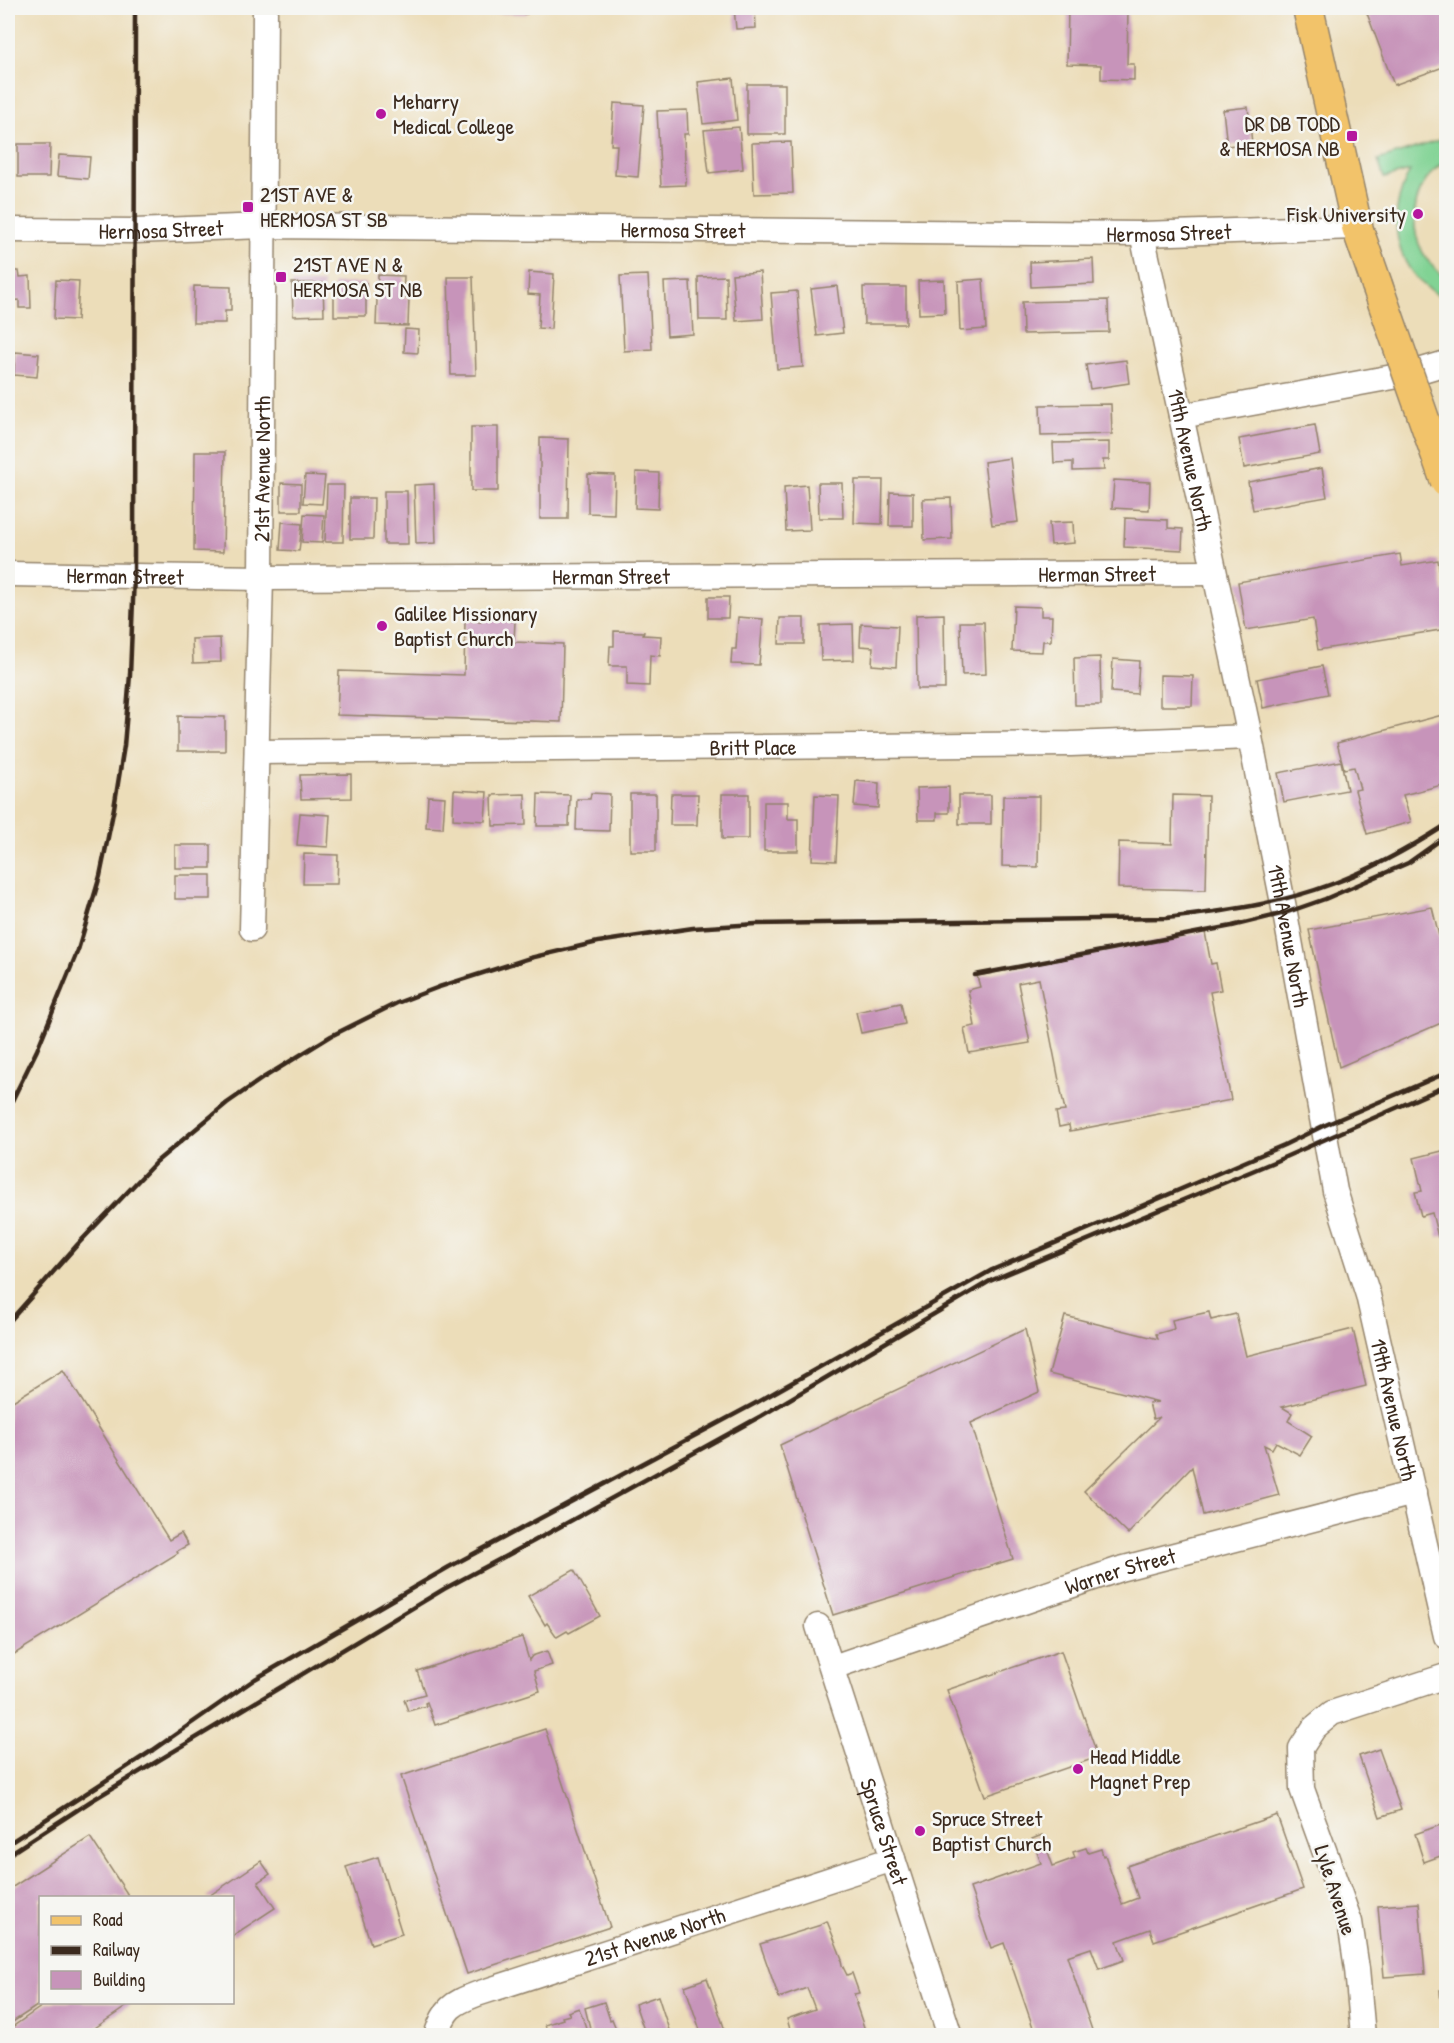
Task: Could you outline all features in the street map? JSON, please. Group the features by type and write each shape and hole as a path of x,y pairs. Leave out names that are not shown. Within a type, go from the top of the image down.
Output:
{"main road":[{"path":"1308,8 1357,226 1446,482"}],"street":[{"name":"21st Avenue North","path":"252,929 261,578 265,8"},
{"name":"Hermosa Street","path":"8,230 135,231 264,226 1142,234 1357,226"},
{"name":"19th Avenue North","path":"1142,234 1250,737 1285,913 1335,1191 1368,1295 1446,1636"},
{"path":"1181,416 1409,374 1446,363"},
{"name":"Herman Street","path":"8,574 261,578 1214,573"},
{"name":"Britt Place","path":"257,752 1071,744 1250,737"},
{"name":"Warner Street","path":"832,1667 1120,1569 1414,1493"},
{"name":"Spruce Street","path":"818,1626 950,2036"},
{"name":"Lyle Avenue","path":"1363,2036 1358,1969 1350,1922 1302,1789 1300,1748 1314,1728 1332,1713 1446,1676"},
{"name":"21st Avenue North","path":"436,2036 450,2007 477,1994 893,1859"}],"green space":[{"path":"1446,138 1446,161 1432,172 1422,186 1416,202 1414,219 1416,236 1422,252 1432,266 1446,277 1446,299 1428,289 1415,275 1405,260 1399,244 1396,226 1397,207 1410,171 1384,178 1378,160"}],"building":[{"path":"488,8 527,8 527,14 488,13"},
{"path":"734,8 755,8 756,28 736,29"},
{"path":"919,8 951,8 951,11 919,11"},
{"path":"1068,8 1128,8 1127,64 1134,64 1134,80 1101,79 1101,65 1067,64"},
{"path":"1365,8 1446,8 1446,66 1394,85"},
{"path":"733,78 737,120 703,124 698,82"},
{"path":"747,84 785,84 785,134 747,134"},
{"path":"614,103 644,105 638,177 615,175 617,145 611,145"},
{"path":"1248,107 1252,143 1227,146 1223,110"},
{"path":"687,110 688,134 684,134 686,185 661,186 657,111"},
{"path":"739,127 743,169 709,173 704,130"},
{"path":"791,142 793,193 754,194 752,143"},
{"path":"18,144 50,144 49,177 18,177"},
{"path":"8,155 10,155 10,176 8,176"},
{"path":"59,155 90,157 88,179 57,176"},
{"path":"1093,259 1094,284 1031,287 1030,262"},
{"path":"8,271 19,271 20,277 30,276 31,308 19,308 19,300 8,301"},
{"path":"529,272 554,274 551,329 538,328 540,295 528,294"},
{"path":"760,272 763,319 736,321 732,274"},
{"path":"378,275 404,276 403,298 409,298 408,326 376,325"},
{"path":"648,275 652,349 624,351 620,276"},
{"path":"726,276 727,320 699,320 698,277"},
{"path":"448,277 473,277 476,375 451,375"},
{"path":"983,279 986,329 960,331 958,281"},
{"path":"56,280 79,281 77,320 54,319"},
{"path":"944,280 945,313 919,314 918,281"},
{"path":"690,281 693,334 667,336 664,282"},
{"path":"292,283 323,283 324,315 293,316"},
{"path":"366,283 366,316 334,316 334,284"},
{"path":"194,286 231,287 231,311 225,311 225,323 193,323"},
{"path":"837,286 843,333 817,336 811,289"},
{"path":"863,287 906,287 906,324 864,324"},
{"path":"797,291 803,367 777,369 771,293"},
{"path":"1108,300 1109,332 1023,334 1022,302"},
{"path":"405,329 419,330 418,353 404,352"},
{"path":"15,352 39,354 37,377 14,375"},
{"path":"1126,360 1129,383 1090,389 1086,365"},
{"path":"1111,404 1112,434 1041,436 1040,405"},
{"path":"1315,425 1320,454 1244,468 1239,439"},
{"path":"471,427 498,427 498,491 471,491"},
{"path":"540,438 569,439 568,519 540,519"},
{"path":"1109,442 1109,460 1103,460 1104,470 1073,471 1073,462 1054,463 1053,443"},
{"path":"195,452 225,452 223,552 194,551"},
{"path":"1010,458 1018,522 992,525 984,462"},
{"path":"1322,468 1327,497 1253,510 1248,482"},
{"path":"636,472 659,473 658,509 635,508"},
{"path":"588,474 615,475 614,514 588,513"},
{"path":"305,475 325,476 322,504 303,503"},
{"path":"855,480 883,480 882,524 854,523"},
{"path":"1114,480 1150,482 1149,510 1112,508"},
{"path":"281,483 301,484 301,511 281,511"},
{"path":"818,483 842,483 843,518 819,518"},
{"path":"434,484 436,543 416,544 414,485"},
{"path":"327,485 344,485 343,542 325,542"},
{"path":"807,485 810,530 786,531 784,487"},
{"path":"384,491 407,491 408,544 384,544"},
{"path":"890,492 913,493 913,526 889,526"},
{"path":"350,498 374,498 373,539 350,539"},
{"path":"951,498 952,539 924,540 923,499"},
{"path":"304,514 324,515 322,543 302,542"},
{"path":"1125,518 1168,520 1168,528 1183,529 1182,550 1124,547"},
{"path":"282,522 302,524 299,551 280,550"},
{"path":"1073,522 1074,543 1051,545 1049,523"},
{"path":"1400,554 1402,566 1438,560 1443,592 1446,591 1446,629 1318,650 1313,619 1246,630 1238,582"},
{"path":"708,597 729,597 728,618 708,618"},
{"path":"1014,606 1041,607 1041,616 1052,616 1051,641 1043,641 1042,652 1012,651"},
{"path":"944,614 945,689 917,689 916,615"},
{"path":"481,615 502,615 502,620 515,621 514,642 563,644 561,722 337,715 339,671 464,675 465,620 481,621"},
{"path":"738,617 763,619 759,665 731,664 732,649 736,649"},
{"path":"780,618 804,618 804,644 779,644"},
{"path":"960,622 984,622 986,674 962,675"},
{"path":"853,624 854,660 821,661 820,625"},
{"path":"861,624 898,626 896,667 872,665 873,647 860,646"},
{"path":"614,631 644,632 643,635 661,636 660,656 650,655 649,686 627,685 627,666 609,666 610,646 614,646"},
{"path":"220,638 221,662 193,663 192,639"},
{"path":"1100,657 1101,705 1075,705 1074,658"},
{"path":"1113,659 1139,661 1137,694 1111,692"},
{"path":"1322,666 1328,694 1263,708 1257,679"},
{"path":"1160,675 1193,676 1192,706 1160,706"},
{"path":"1446,714 1446,784 1403,795 1411,822 1367,834 1355,790 1360,789 1354,767 1344,769 1337,743"},
{"path":"178,716 225,717 225,751 178,751"},
{"path":"1341,761 1347,790 1284,802 1278,773"},
{"path":"351,774 351,798 301,799 300,775"},
{"path":"856,781 879,783 878,808 854,806"},
{"path":"949,787 949,813 937,813 937,820 918,820 917,788"},
{"path":"454,790 487,792 485,821 453,819"},
{"path":"591,793 610,794 609,831 576,830 577,799 590,799"},
{"path":"525,794 526,825 493,826 492,795"},
{"path":"538,794 570,795 569,826 537,826"},
{"path":"630,794 656,794 656,851 630,851"},
{"path":"671,794 698,794 697,825 670,825"},
{"path":"722,794 749,794 749,839 722,839"},
{"path":"815,795 839,796 836,861 812,860"},
{"path":"959,795 991,795 991,824 959,824"},
{"path":"1173,795 1208,796 1206,890 1118,888 1119,842 1172,844"},
{"path":"428,796 445,797 443,828 426,827"},
{"path":"1003,796 1039,796 1038,867 1002,866"},
{"path":"764,802 788,802 788,819 798,819 798,851 764,851"},
{"path":"300,813 330,815 328,847 297,845"},
{"path":"175,845 211,845 211,868 175,868"},
{"path":"304,854 338,855 337,884 303,884"},
{"path":"175,875 211,875 211,899 175,899"},
{"path":"1432,907 1446,965 1446,1021 1339,1067 1309,930"},
{"path":"1205,932 1211,964 1216,963 1221,990 1210,992 1231,1100 1070,1131 1069,1125 1059,1127 1056,1112 1065,1111 1039,979 1018,983 1030,1043 969,1053 964,1028 975,1026 968,990 980,987 977,976"},
{"path":"901,1003 905,1024 861,1033 856,1012"},
{"path":"1446,1150 1446,1235 1438,1237 1432,1213 1421,1216 1415,1192 1422,1191 1414,1158"},
{"path":"1209,1312 1211,1320 1236,1314 1246,1356 1353,1329 1366,1386 1282,1407 1292,1413 1288,1421 1312,1436 1300,1455 1276,1442 1272,1449 1264,1445 1279,1495 1203,1515 1192,1467 1128,1534 1084,1491 1160,1417 1153,1419 1149,1403 1159,1402 1049,1374 1065,1316 1158,1339 1156,1334 1174,1329 1172,1320"},
{"path":"1025,1329 1039,1392 971,1423 1013,1559 833,1615 780,1445"},
{"path":"63,1370 169,1540 181,1533 188,1545 8,1658 8,1404"},
{"path":"574,1570 600,1616 557,1637 547,1623 545,1625 528,1596"},
{"path":"522,1637 529,1660 532,1656 547,1651 552,1665 534,1671 540,1691 435,1725 427,1702 426,1706 408,1711 404,1700 425,1694 417,1671"},
{"path":"1061,1651 1098,1757 985,1796 947,1690"},
{"path":"545,1729 610,1927 467,1974 401,1776"},
{"path":"1379,1749 1401,1810 1380,1817 1359,1756"},
{"path":"1277,1815 1303,1889 1154,1941 1150,1929 1117,1941 1124,1960 1099,1969 1091,1948 1067,1956 1094,2036 1036,2036 1004,1943 991,1948 970,1888 1041,1863 1032,1839 1042,1835 1053,1866 1075,1858 1073,1852 1086,1848 1088,1853 1101,1849 1122,1904 1138,1898 1127,1866"},
{"path":"1446,1823 1446,1854 1424,1862 1415,1834"},
{"path":"90,1837 129,1896 39,1896 40,2004 8,2025 8,1890"},
{"path":"378,1857 402,1934 371,1944 346,1867"},
{"path":"261,1861 270,1874 258,1882 275,1908 234,1935 234,1896 209,1896"},
{"path":"1419,1903 1425,1974 1384,1977 1378,1906"},
{"path":"827,1921 842,1959 842,1965 847,1975 852,1973 859,1993 854,1994 867,2036 792,2036 787,2019 815,2009 807,1988 779,1998 760,1944 821,1925"},
{"path":"707,1978 727,2036 702,2036 685,1986"},
{"path":"1440,1990 1446,1990 1446,2004 1441,2004"},
{"path":"658,1996 671,2036 646,2036 635,2004"},
{"path":"604,2002 610,2020 612,2019 617,2031 626,2028 629,2036 592,2036 585,2008"},
{"path":"45,2004 130,2004 83,2036 8,2036 8,2030"},
{"path":"579,2008 589,2036 549,2036 545,2025 563,2019 562,2017 570,2015 568,2012"}],"railway":[{"path":"8,1109 37,1050 78,950 100,876 124,746 130,675 134,576 135,8"},
{"path":"8,1323 78,1244 156,1162 227,1103 331,1036 397,1003 439,987 530,958 598,942 693,928 756,924 1166,918 1229,910 1292,897 1347,878 1391,858 1446,825"},
{"path":"975,975 1232,926 1285,913 1325,899 1408,863 1446,836"},
{"path":"8,1844 153,1750 255,1679 449,1567 754,1404 992,1270 1446,1073"},
{"path":"8,1855 91,1801 444,1589 761,1416 990,1281 1276,1161 1446,1086"}],"place":[{"name":"Meharry Medical College","path":"381,114"},
{"name":"DR DB TODD & HERMOSA NB","path":"1352,136"},
{"name":"21ST AVE & HERMOSA ST SB","path":"248,207"},
{"name":"Fisk University","path":"1418,214"},
{"name":"21ST AVE N & HERMOSA ST NB","path":"281,277"},
{"name":"Galilee Missionary Baptist Church","path":"382,626"},
{"name":"Head Middle Magnet Prep","path":"1078,1769"},
{"name":"Spruce Street Baptist Church","path":"920,1831"}]}
